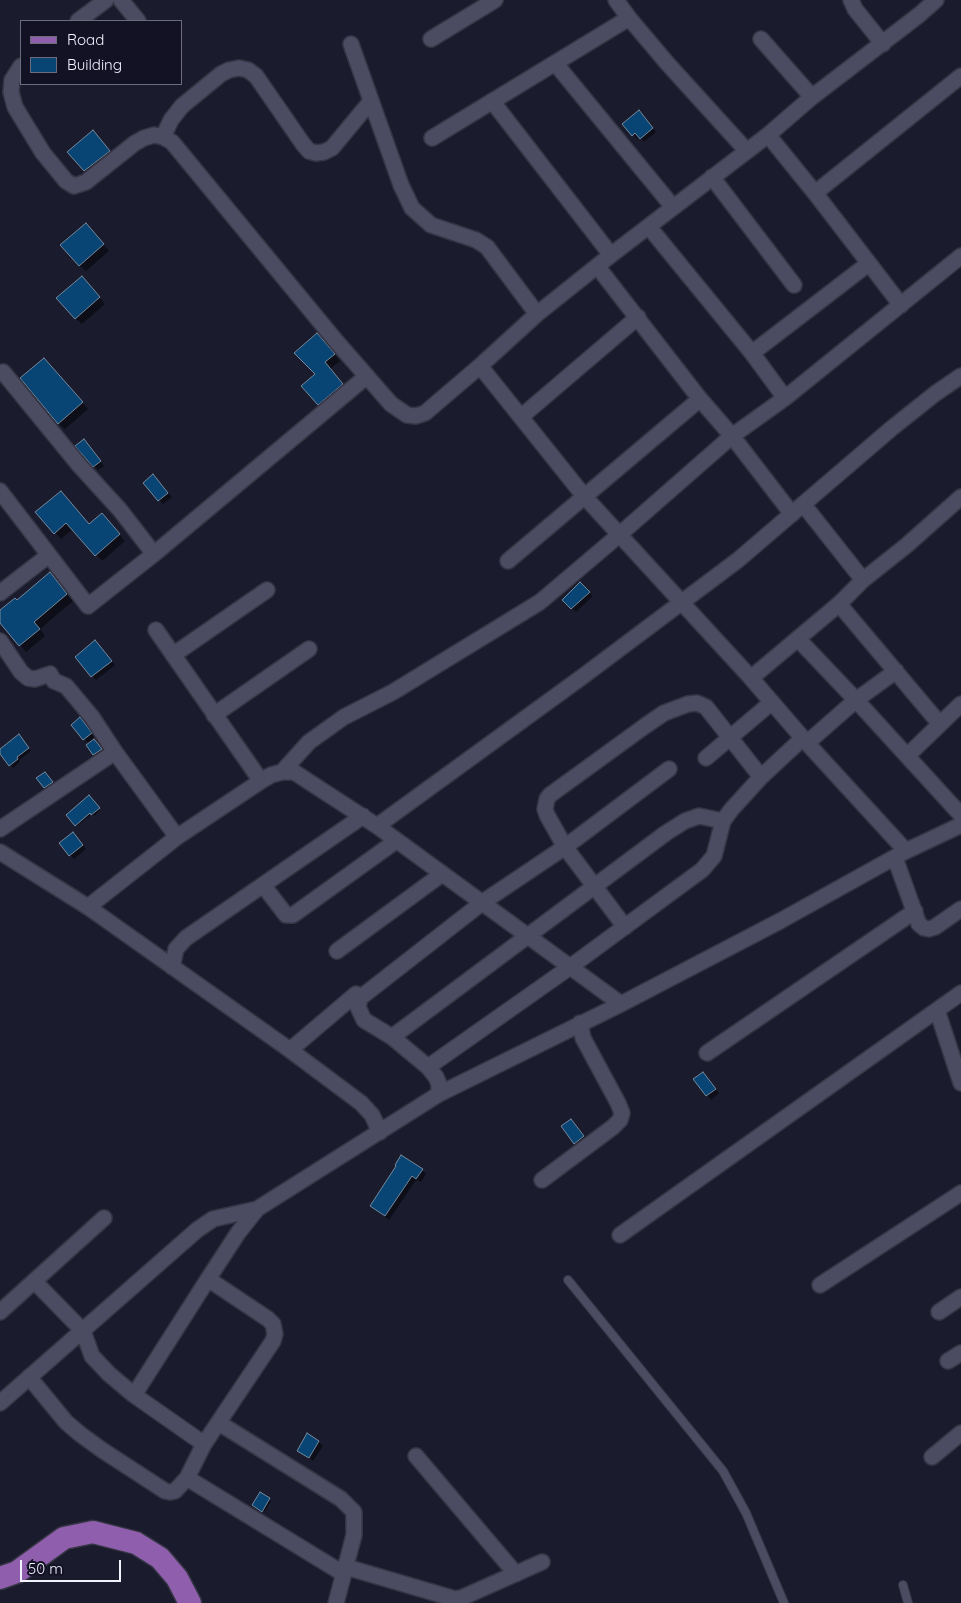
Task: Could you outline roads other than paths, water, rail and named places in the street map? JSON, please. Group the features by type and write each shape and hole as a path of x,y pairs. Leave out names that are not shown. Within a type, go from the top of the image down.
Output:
{"main road":[{"path":"0,1578 17,1572 64,1538 93,1532 136,1543 160,1558 177,1578 190,1603"}],"street":[{"path":"79,20 106,0"},
{"path":"121,0 137,20"},
{"path":"432,39 495,0"},
{"path":"616,0 629,18 746,150"},
{"path":"851,0 855,9 882,44"},
{"path":"20,68 12,80 11,92 16,107 44,153 66,181 74,186 86,182 144,138 154,135 163,136 172,142 336,341 391,404 407,415 416,416 425,413 537,314 597,266 768,135 812,97 936,0"},
{"path":"432,138 629,18"},
{"path":"761,39 812,97"},
{"path":"351,44 401,185 412,208 431,225 476,240 487,247 537,314"},
{"path":"555,63 673,207"},
{"path":"163,136 171,120 182,106 221,74 239,68 248,70 256,76 303,144 309,150 316,153 332,148 371,101"},
{"path":"815,193 961,76"},
{"path":"492,101 611,255"},
{"path":"768,135 815,193 900,305"},
{"path":"712,177 794,284"},
{"path":"649,227 752,353 785,398"},
{"path":"282,772 308,742 344,717 393,692 540,602 732,436 785,398 961,256"},
{"path":"752,353 868,264"},
{"path":"597,266 792,514"},
{"path":"522,416 638,317"},
{"path":"480,366 522,416 584,496 751,678 900,854 919,924 929,929 961,909"},
{"path":"3,372 79,465 120,510 154,554"},
{"path":"0,491 88,606 154,554 367,376"},
{"path":"377,826 582,677 738,560 892,428 961,376"},
{"path":"508,561 700,399"},
{"path":"751,678 961,497"},
{"path":"803,504 863,580"},
{"path":"0,593 49,555"},
{"path":"173,655 267,590"},
{"path":"839,604 896,670 939,724"},
{"path":"156,630 261,781"},
{"path":"798,639 961,815"},
{"path":"0,642 21,672 28,678 35,679 50,674 54,682 66,686 92,718 177,837"},
{"path":"214,714 309,649"},
{"path":"428,1068 625,927 709,863 717,849 723,821 761,777 805,740 896,670"},
{"path":"706,758 772,702"},
{"path":"625,927 565,847 547,815 545,808 547,799 556,789 664,713 678,707 697,703 706,707 761,777"},
{"path":"907,756 961,704"},
{"path":"0,829 115,752"},
{"path":"439,1094 439,1084 428,1068 392,1037 364,1020 358,1006 360,998 484,902 565,847 669,769"},
{"path":"88,906 177,837 261,781 271,775 282,772 294,772 363,816 442,874 484,902 621,1004"},
{"path":"172,967 176,949 186,938 363,816"},
{"path":"392,1037 594,885 684,821 699,816 723,821"},
{"path":"134,1395 242,1227 257,1210 439,1094 621,1004 780,921 900,854 961,825"},
{"path":"263,885 286,915 293,915 396,841"},
{"path":"0,852 88,906 290,1050 361,1103 372,1115 380,1132"},
{"path":"337,952 442,874"},
{"path":"707,1053 915,911"},
{"path":"620,1235 961,993"},
{"path":"290,1050 356,994"},
{"path":"937,1010 961,1083"},
{"path":"542,1180 613,1127 620,1120 622,1113 583,1038 580,1023"},
{"path":"820,1285 961,1193"},
{"path":"0,1402 197,1230 213,1220 257,1210"},
{"path":"0,1312 36,1282 104,1218"},
{"path":"29,1377 66,1422 80,1434 102,1450 170,1492 180,1486 187,1478 204,1444 273,1342 274,1324 208,1279"},
{"path":"36,1282 83,1331 92,1356 109,1374 134,1395 204,1444"},
{"path":"940,1312 961,1297"},
{"path":"219,1423 341,1499 354,1512 354,1535 336,1603"},
{"path":"932,1457 961,1433"},
{"path":"416,1456 516,1574"},
{"path":"187,1478 345,1570 455,1599 542,1562"}],"lane":[{"path":"568,1280 723,1471 746,1513 784,1603"},
{"path":"903,1585 908,1603"}]}
